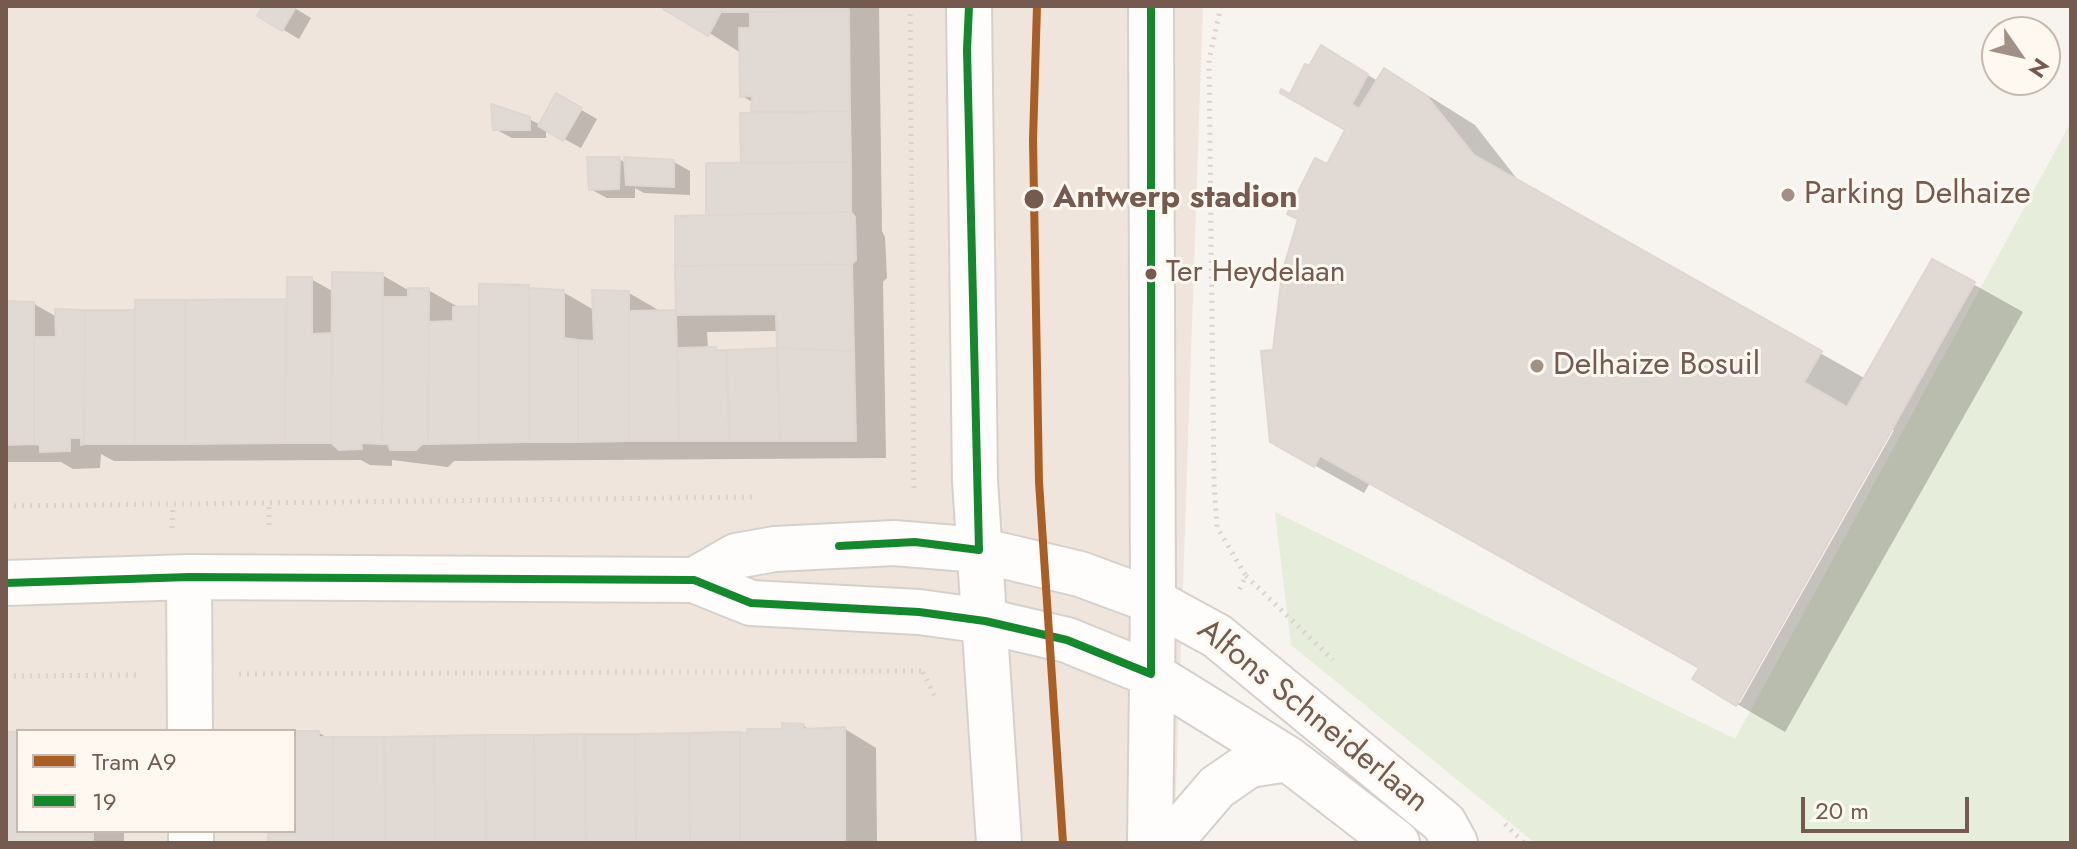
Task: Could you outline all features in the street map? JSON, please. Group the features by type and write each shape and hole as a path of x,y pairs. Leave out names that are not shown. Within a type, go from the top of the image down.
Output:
{"street":[{"path":"969,6 967,66 979,550 999,843"},
{"path":"1150,843 1153,601 1151,6"},
{"name":"Alfons Schneiderlaan","path":"694,580 736,556 775,549 915,542 979,550 1080,574 1153,601 1217,636 1444,823 1455,843"},
{"path":"189,577 190,729"},
{"name":"Alfons Schneiderlaan","path":"6,583 189,577 694,580 751,603 919,612 985,621 1067,640 1151,674 1288,759 1397,843"},
{"name":"Alfons Schneiderlaan","path":"1169,843 1217,787 1249,765 1288,759"}],"path":[{"path":"910,6 915,542"},
{"path":"1221,6 1209,60 1214,483 1217,527 1246,576 1235,598"},
{"path":"898,495 914,495"},
{"path":"6,506 758,497"},
{"path":"6,676 922,671"}],"shaded area":[{"path":"6,6 1203,6 1174,843 6,843"}],"green space":[{"path":"2071,122 2071,843 1535,843 1291,645 1275,512 1735,739"}],"building":[{"path":"263,6 296,7 282,31 257,16"},
{"path":"665,6 724,6 708,36 663,9"},
{"path":"724,6 848,6 849,11 721,12"},
{"path":"849,11 850,111 751,112 752,96 740,97 739,28 750,28 750,12"},
{"name":"Delhaize Bosuil","path":"1321,45 1368,74 1352,104 1359,109 1384,68 1426,95 1474,155 1822,351 1804,382 1847,407 1932,259 1975,282 1736,706 1692,679 1699,668 1320,456 1314,467 1270,442 1261,351 1273,350 1282,273 1298,219 1287,214 1315,158 1327,164 1345,130 1280,93 1281,89 1290,94 1305,64 1309,66"},
{"path":"556,93 582,108 563,141 538,126"},
{"path":"491,104 530,117 530,130 493,130"},
{"path":"850,111 851,162 741,163 740,113"},
{"path":"587,157 620,157 619,189 589,190"},
{"path":"624,157 674,160 674,187 626,185"},
{"path":"851,162 851,212 706,215 706,163"},
{"path":"851,212 855,217 856,260 852,264 675,266 675,216"},
{"path":"852,264 854,351 777,348 776,314 676,315 675,266"},
{"path":"332,272 383,273 382,444 361,443 362,449 339,450 331,443"},
{"path":"287,277 312,277 312,334 332,333 331,443 285,443"},
{"path":"479,284 529,285 529,442 479,443"},
{"path":"408,288 429,288 428,444 422,444 416,450 390,450 388,444 382,444 383,297 408,297"},
{"path":"529,288 564,290 564,338 578,340 578,442 529,442"},
{"path":"592,290 629,291 629,441 578,442 578,340 594,341"},
{"path":"286,299 285,443 185,444 185,300"},
{"path":"135,300 185,300 185,444 135,444"},
{"path":"6,301 34,302 34,444 6,445"},
{"path":"479,306 479,443 428,444 429,322 453,321 453,307"},
{"path":"55,309 85,310 84,444 81,445 81,438 70,438 70,451 40,452 40,445 34,444 34,337 56,337"},
{"path":"85,310 135,310 135,444 84,444"},
{"path":"676,310 679,441 629,441 629,311"},
{"path":"716,347 717,350 727,350 729,441 679,441 678,348"},
{"path":"777,348 780,441 729,441 727,350"},
{"path":"777,348 854,351 856,441 780,441"},
{"path":"782,723 804,724 803,729 845,727 845,843 740,843 740,732 747,734 747,729 782,729"},
{"path":"296,731 319,731 319,737 333,737 333,843 268,843 268,833 296,833"},
{"path":"6,732 16,732 16,833 93,833 93,843 6,843"},
{"path":"740,732 740,840 690,843 689,733"},
{"path":"689,733 690,843 636,843 635,734"},
{"path":"584,734 586,843 535,843 534,735"},
{"path":"584,734 635,734 636,843 586,843"},
{"path":"485,735 486,843 435,843 434,736"},
{"path":"485,735 534,735 535,843 486,843"},
{"path":"434,736 435,843 385,843 384,737"},
{"path":"333,737 384,737 385,841 333,842"}],"tram line":[{"name":"A9","path":"1037,6 1033,140 1039,482 1063,843"}],"transit line":[{"name":"19","path":"839,546 915,542 979,550 967,50 969,6"},
{"name":"19","path":"6,583 189,577 694,580 751,603 919,612 985,621 1067,640 1151,674 1151,6"}],"place":[{"name":"Parking Delhaize","path":"1788,195"},
{"name":"Antwerp stadion","path":"1034,199"},
{"name":"Ter Heydelaan","path":"1151,274"},
{"name":"Delhaize Bosuil","path":"1537,366"}]}
